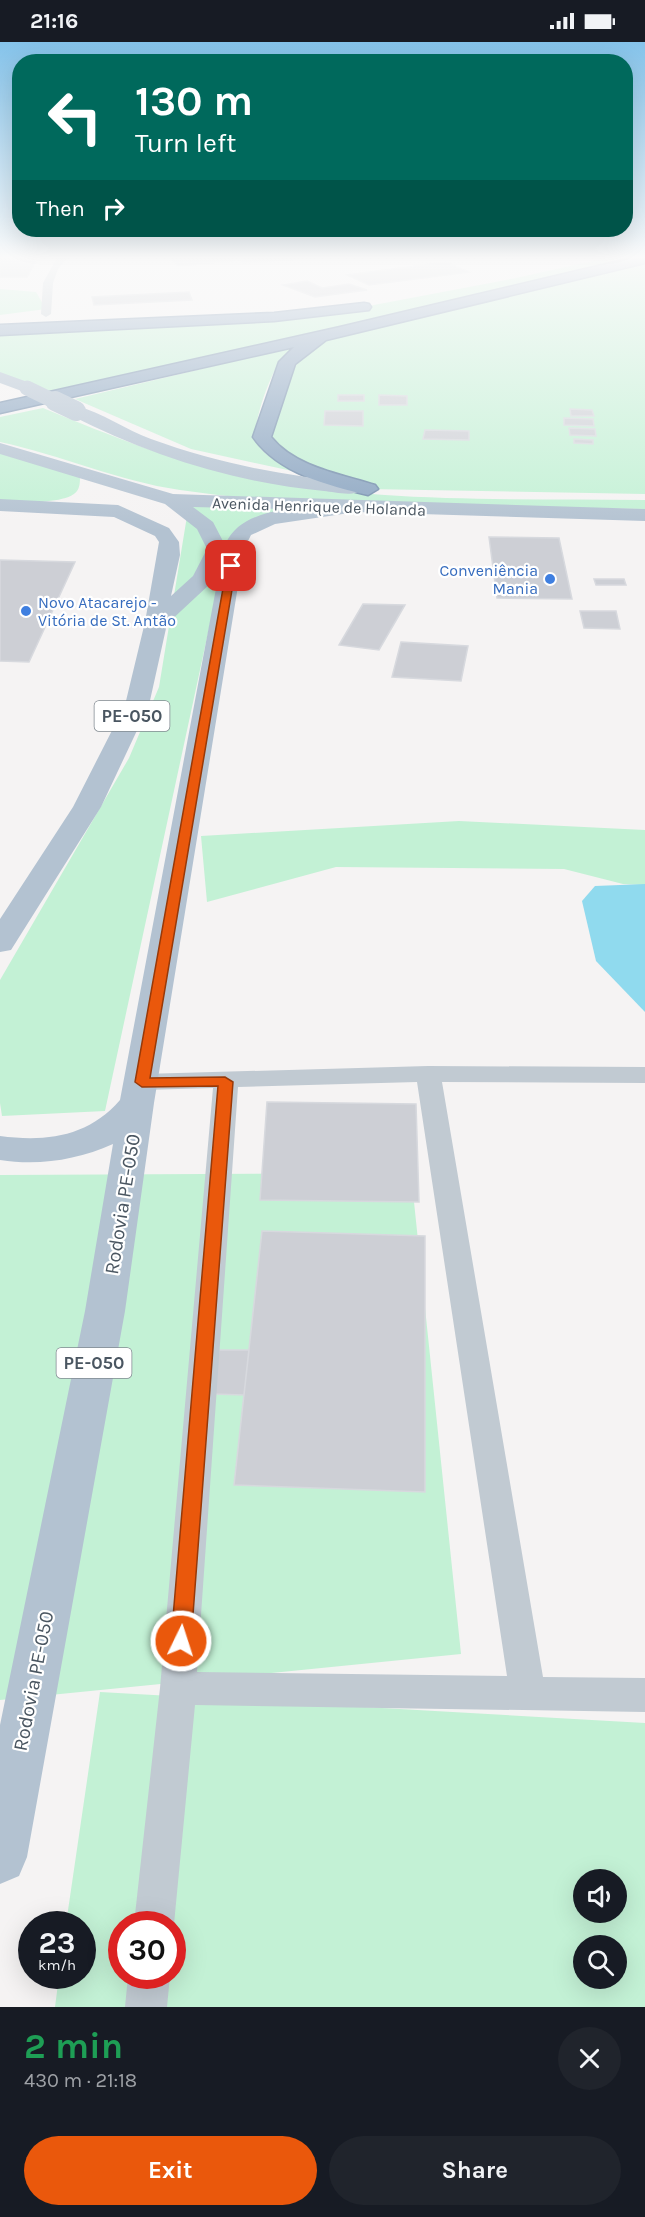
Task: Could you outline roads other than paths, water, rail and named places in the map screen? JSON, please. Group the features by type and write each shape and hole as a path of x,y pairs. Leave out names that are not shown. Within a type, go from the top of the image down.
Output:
{"highway":[{"path":"0,408 270,348"},
{"path":"305,348 290,358 279,381 262,437 271,449 290,461 368,489"}],"main road":[{"name":"Avenida Henrique de Holanda","path":"0,377 76,411 137,442 198,461 288,480 416,493 645,498"},
{"name":"Avenida Henrique de Holanda","path":"0,448 172,500 645,515"},
{"path":"41,505 84,497 91,493 95,486 91,476"},
{"name":"PE-050","path":"0,943 87,807 132,716 137,705 156,622 202,579 217,549 207,526 172,500"},
{"path":"0,505 41,505 118,511 162,532 169,542 169,555 159,594 156,622"},
{"name":"Rodovia PE-050","path":"0,1857 105,1311 140,1093 234,549 239,536 251,526 297,514 351,507"},
{"path":"0,1148 27,1153 74,1146 113,1128 140,1093"}],"street":[{"path":"140,1093 225,1082 428,1074 645,1075"},
{"path":"428,1074 528,1694"},
{"path":"155,1911 178,1688 225,1082"},
{"path":"178,1688 645,1695"},
{"path":"146,2007 148,1989"}],"water":[{"path":"645,884 645,1012 596,961 582,901 595,886"}],"place":[{"name":"Conveniência Mania","path":"550,579"},
{"name":"Novo Atacarejo - Vitória de St. Antão","path":"26,611"}]}
